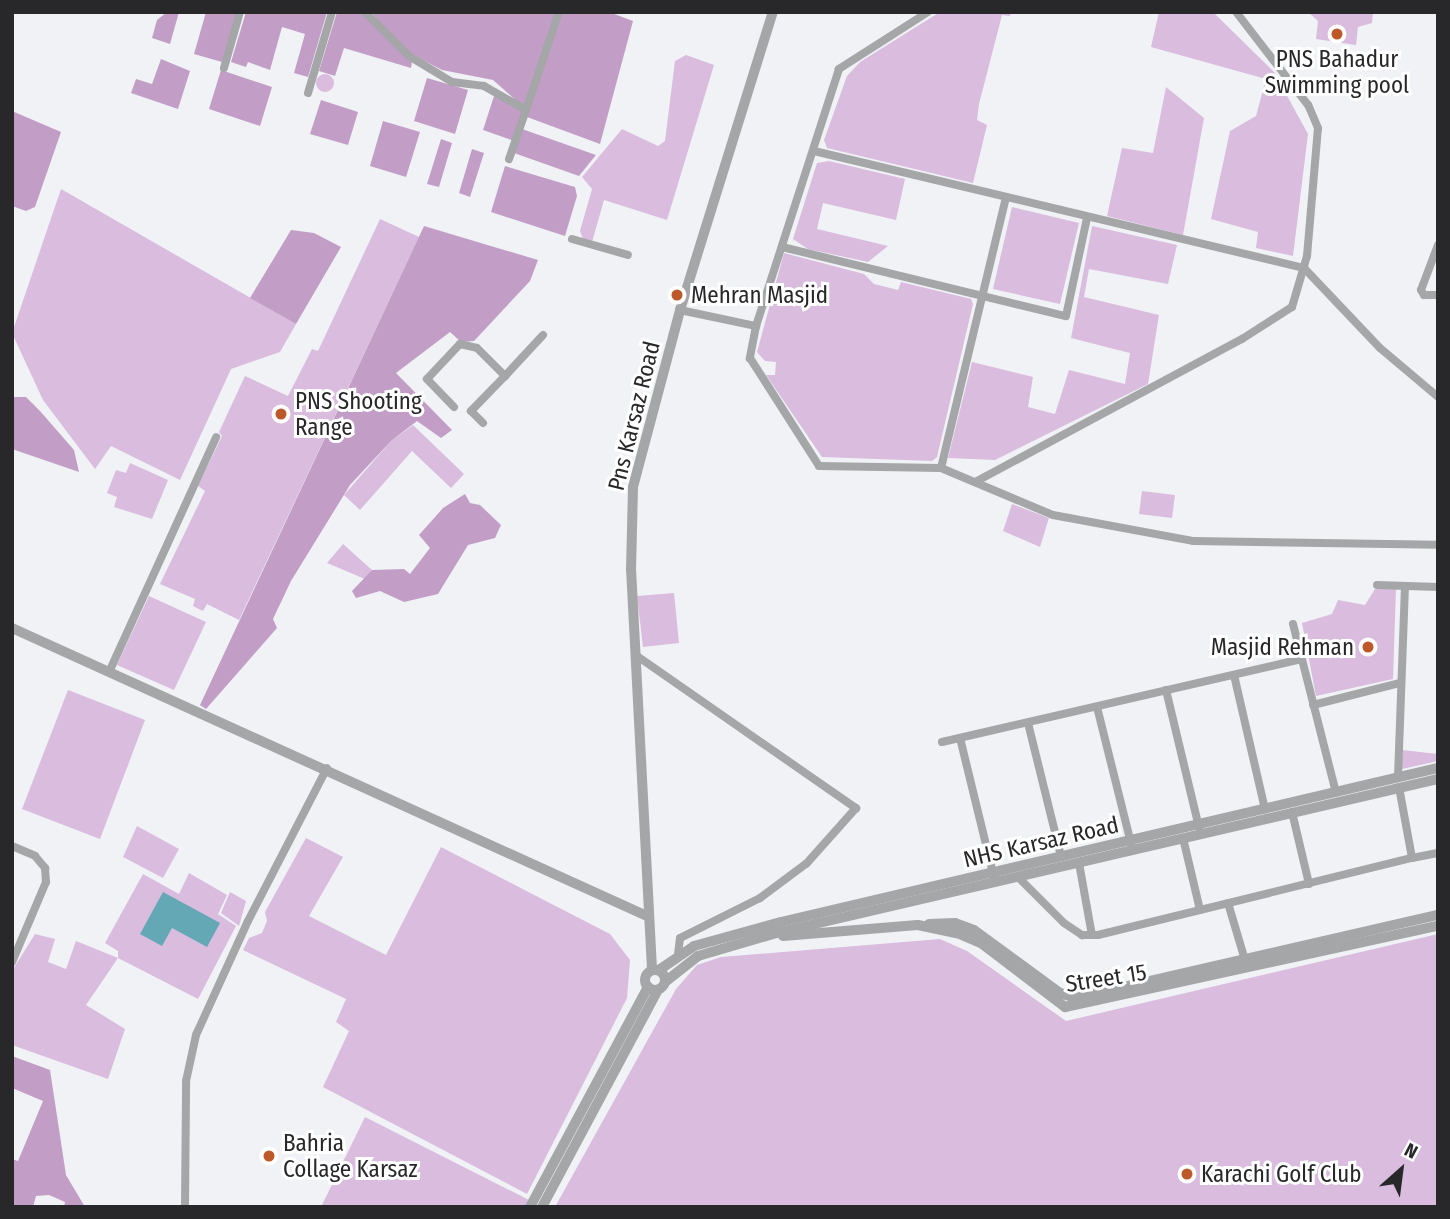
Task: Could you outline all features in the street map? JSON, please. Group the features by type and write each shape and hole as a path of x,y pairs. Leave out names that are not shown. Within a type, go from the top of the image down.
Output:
{"street":[{"path":"225,68 240,12"},
{"path":"308,93 332,12"},
{"path":"365,12 409,56 452,82 484,86 526,110"},
{"path":"509,159 559,12"},
{"name":"Pns Karsaz Road","path":"655,970 649,917 631,570 633,487 680,310 773,12"},
{"path":"928,12 839,69 756,326 750,358 818,466 941,468 1053,514 1193,541 1438,545"},
{"path":"977,481 1242,339 1292,307 1304,268 1318,128 1308,105 1236,12"},
{"path":"814,151 1304,268 1380,348 1438,397"},
{"path":"941,468 1006,198"},
{"path":"782,247 1066,316 1087,218"},
{"path":"572,240 628,255"},
{"path":"1438,245 1421,290 1424,295 1438,295"},
{"path":"680,310 756,326"},
{"path":"483,423 471,411 543,335"},
{"path":"454,407 427,379 460,344 477,348 505,376"},
{"path":"110,670 216,437"},
{"path":"1377,585 1438,587"},
{"path":"1405,586 1399,683 1401,782 1412,858"},
{"path":"1293,624 1336,793"},
{"path":"12,628 327,768 649,917"},
{"path":"637,656 856,808 807,863 760,898 680,938 678,954"},
{"path":"942,742 1301,659"},
{"path":"1234,675 1265,809"},
{"path":"1313,705 1399,683"},
{"path":"1166,691 1199,829"},
{"path":"1097,707 1131,846"},
{"path":"1028,723 1093,935"},
{"path":"960,738 994,877"},
{"path":"186,1207 186,1081 196,1035 248,921 327,768"},
{"name":"NHS Karsaz Road","path":"1401,782 1438,768"},
{"name":"NHS Karsaz Road","path":"1131,846 1183,838 1199,829 1265,809 1292,812 1365,790 1401,782 1438,779"},
{"name":"NHS Karsaz Road","path":"655,970 678,954 712,941 1131,846 1279,810 1336,793 1365,790"},
{"path":"1292,812 1309,884"},
{"path":"1183,838 1200,910"},
{"path":"12,846 35,856 45,868 46,882 12,961"},
{"path":"1018,877 1064,923 1082,935 1093,935 1438,853"},
{"name":"NHS Karsaz Road","path":"994,877 1018,877 1070,860"},
{"path":"1228,904 1245,960"},
{"name":"NHS Karsaz Road","path":"530,1207 657,986 698,956 841,913"},
{"path":"918,925 965,926 1071,997 1438,915"},
{"name":"Street 15","path":"756,939 918,925 957,933 981,943 1065,1007 1438,926"},
{"path":"655,970 657,986 645,977 655,970"},
{"name":"NHS Karsaz Road","path":"542,1207 657,986"}],"shaded area":[{"path":"167,12 179,12 170,44 152,38 157,20"},
{"path":"206,12 237,12 222,62 194,54"},
{"path":"246,12 327,12 308,77 294,73 305,34 282,27 270,70 248,62 246,67 231,62"},
{"path":"337,12 361,12 412,61 411,68 344,48 335,76 319,71"},
{"path":"371,12 556,12 525,108 493,80 442,70 403,48"},
{"path":"562,12 609,12 633,21 600,144 527,117"},
{"path":"940,12 1011,12 1010,16 1002,15 979,104 977,120 987,125 973,183 827,148 824,140 847,76 860,62"},
{"path":"1159,12 1213,12 1274,72 1308,134 1293,256 1256,248 1258,232 1211,219 1230,131 1256,116 1266,79 1151,47"},
{"name":"PNS Bahadur Swimming pool","path":"1308,12 1373,12 1372,23 1358,27 1356,45 1316,39 1318,21"},
{"path":"686,55 714,65 667,220 604,200 592,242 583,239 580,231 592,189 582,177 622,129 658,146 665,141 675,61"},
{"path":"161,59 190,71 178,109 131,93 136,79 152,84"},
{"path":"221,70 272,87 260,126 209,109"},
{"path":"321,74 329,74 334,83 332,90 321,92 316,87 316,79"},
{"path":"427,78 468,90 455,134 414,121"},
{"path":"1166,87 1204,118 1183,235 1107,216 1122,148 1153,153"},
{"path":"494,96 525,110 514,141 483,130"},
{"path":"321,100 358,112 348,145 310,134"},
{"path":"12,111 61,132 35,207 26,211 12,206"},
{"path":"383,121 420,132 406,177 370,166"},
{"path":"522,129 596,155 579,176 514,153"},
{"path":"441,139 452,143 439,187 427,184"},
{"path":"472,149 484,153 470,197 459,193"},
{"path":"829,161 905,179 896,220 823,203 817,229 888,246 868,262 808,249 793,239 817,163"},
{"path":"505,166 575,187 577,196 565,236 491,212"},
{"path":"61,189 296,324 280,352 231,369 180,480 111,446 95,469 43,400 12,333"},
{"path":"1012,207 1079,223 1060,304 993,289"},
{"name":"PNS Shooting Range","path":"380,219 419,237 239,620 207,604 203,611 193,606 195,599 160,584 205,491 198,486 222,436 219,432 245,376 288,396 312,349 318,351"},
{"path":"424,226 538,260 530,281 474,341 461,342 450,332 396,373 452,430 441,438 417,421 391,441 350,485 291,581 273,619 277,628 206,709 200,705"},
{"path":"1092,226 1177,245 1168,284 1089,269 1084,297 1159,315 1148,384 995,460 948,458 972,362 1033,377 1028,407 1055,414 1069,370 1125,384 1130,353 1071,338"},
{"path":"291,230 314,233 341,247 296,324 250,298"},
{"path":"784,253 864,274 874,284 898,290 901,282 971,299 973,304 937,457 932,461 822,457 766,375 775,375 776,362 765,361 757,352"},
{"path":"12,397 26,397 40,411 74,450 79,472 12,449"},
{"path":"413,425 464,474 451,488 412,451 360,510 344,495 391,441"},
{"path":"130,463 168,480 152,519 114,507 117,497 107,493 116,470 126,473"},
{"path":"1142,491 1175,495 1172,518 1139,514"},
{"path":"465,494 470,503 480,505 501,525 495,538 468,545 438,594 404,602 380,591 356,598 352,591 372,570 404,569 410,574 430,548 419,535 443,508"},
{"path":"1012,504 1049,518 1040,547 1003,531"},
{"path":"343,544 372,570 365,579 327,563"},
{"path":"1396,588 1393,679 1316,696 1302,623 1332,614 1338,600 1365,605 1375,589"},
{"path":"674,593 679,643 643,647 637,596"},
{"path":"149,596 206,622 174,690 117,665"},
{"path":"68,690 145,720 100,839 22,809"},
{"path":"1402,750 1438,754 1438,761 1402,769"},
{"path":"137,826 179,849 163,878 123,857"},
{"path":"306,838 343,857 309,916 386,955 441,847 610,934 630,960 627,998 527,1194 323,1087 349,1031 336,1022 346,999 243,950 249,938 262,933 267,921 265,912"},
{"path":"189,873 227,895 218,914 236,926 198,999 118,958 118,951 105,943 143,874 179,894"},
{"path":"230,892 246,901 239,926 221,913"},
{"path":"35,934 55,939 48,962 66,969 76,941 118,958 86,1005 125,1029 108,1079 12,1045 12,971"},
{"name":"Karachi Golf Club","path":"1438,934 1438,1207 555,1207 676,989 697,965 721,957 940,939 967,951 1066,1021"},
{"path":"12,1056 50,1070 66,1175 85,1207 64,1207 65,1202 49,1195 36,1196 33,1207 12,1207 12,1159 18,1161 43,1101 12,1088"},
{"path":"365,1117 529,1200 526,1207 321,1207"}],"water":[{"path":"163,892 220,923 207,947 172,928 162,946 140,934"}],"place":[{"name":"PNS Bahadur Swimming pool","path":"1337,34"},
{"name":"Mehran Masjid","path":"677,295"},
{"name":"PNS Shooting Range","path":"281,414"},
{"name":"Masjid Rehman","path":"1368,647"},
{"name":"Bahria Collage Karsaz","path":"269,1156"},
{"name":"Karachi Golf Club","path":"1187,1174"}]}
